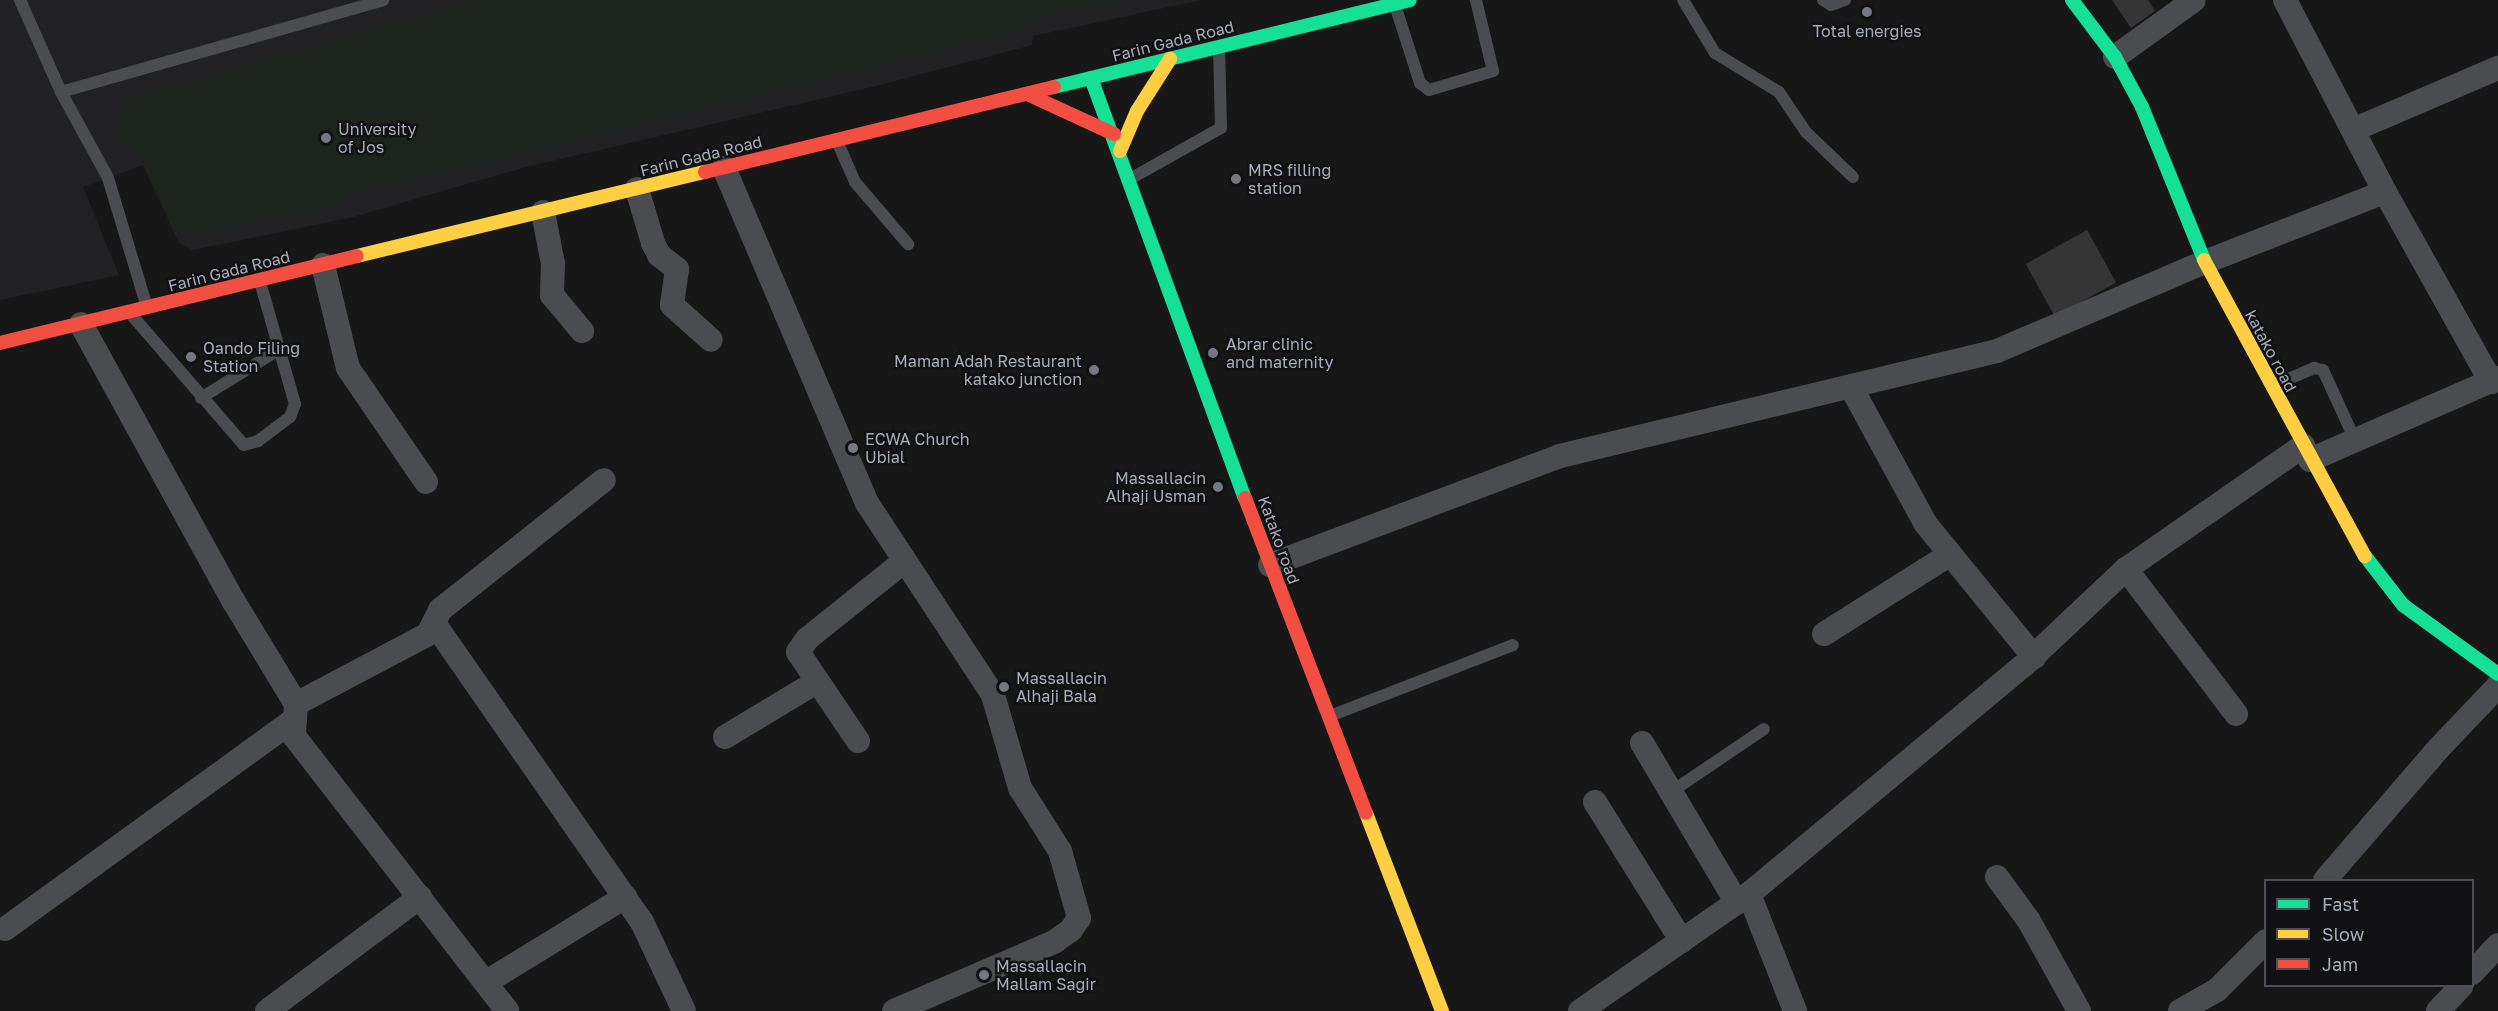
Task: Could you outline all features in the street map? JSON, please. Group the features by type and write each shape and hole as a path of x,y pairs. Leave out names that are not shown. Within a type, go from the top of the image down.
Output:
{"street":[{"name":"Farin Gada Road","path":"0,343 1410,0"},
{"name":"katako road","path":"2072,0 2115,57 2142,107 2205,262 2356,546 2380,581 2403,605 2496,672"},
{"path":"2115,57 2194,0"},
{"path":"1580,1011 1743,898 2034,657 2126,569 2307,453 2355,440 2494,380 2385,192 2285,0"},
{"path":"1120,151 1137,111 1170,59"},
{"path":"2353,130 2498,68"},
{"name":"Katako road","path":"1091,78 1114,134 1270,565 1442,1011"},
{"path":"1027,94 1062,107 1114,134"},
{"path":"724,168 867,503 903,562 993,695 1020,788 1060,851 1079,918 1071,930 1054,942 908,1008"},
{"path":"637,189 653,243 659,255 677,269 672,304 711,340"},
{"path":"1270,565 1560,456 1997,351 2205,262 2385,192"},
{"path":"543,212 554,264 552,295 582,331"},
{"path":"323,265 348,368 426,482"},
{"path":"81,324 296,711 294,736 488,981 507,1011"},
{"path":"1851,387 1925,523 2034,657"},
{"path":"5,929 296,711 428,634 441,610 604,480"},
{"path":"1824,634 1949,555"},
{"path":"858,741 800,659 798,652 807,639 903,562"},
{"path":"2126,569 2236,714"},
{"path":"434,624 642,922 684,1011"},
{"path":"2326,879 2439,748 2496,672"},
{"path":"725,737 816,682"},
{"path":"1642,743 1671,792 1743,898 1795,1011"},
{"path":"1595,802 1682,941"},
{"path":"1997,877 2029,921 2079,1011"},
{"path":"267,1011 420,897"},
{"path":"488,981 625,897"},
{"path":"2180,1011 2217,990 2264,942"},
{"path":"2474,971 2498,945"},
{"path":"2438,1011 2460,987"}],"lane":[{"path":"20,0 61,92 108,178 148,308"},
{"path":"61,92 383,0"},
{"path":"1395,4 1420,82 1429,90 1492,71 1476,0"},
{"path":"1683,0 1715,53 1779,92 1806,132 1853,177"},
{"path":"1823,0 1832,5 1845,0"},
{"path":"1130,179 1221,128 1219,47"},
{"path":"837,140 855,182 908,244"},
{"path":"129,312 244,445 258,441 290,417 295,404 259,281"},
{"path":"201,398 278,350"},
{"path":"2271,386 2314,368 2323,370 2355,440"},
{"path":"1329,717 1513,645"},
{"path":"1671,792 1764,729"}],"shaded area":[{"name":"University of Jos","path":"0,0 1201,0 1033,36 1032,45 876,86 526,167 353,217 193,250 179,243 143,165 83,187 119,275 0,300"},
{"name":"University of Jos","path":"473,0 1128,0 1026,20 1020,31 344,197 344,206 185,235 173,230 141,157 117,138 115,124 128,98"}],"building":[{"path":"2112,0 2148,0 2155,11 2131,28"},
{"path":"2087,230 2116,282 2055,316 2026,264"}],"traffic: fast":[{"path":"1054,87 1410,0"},
{"path":"2072,0 2115,57 2142,107 2204,260"},
{"path":"1091,78 1245,498"},
{"path":"2365,556 2403,605 2498,674"}],"traffic: slow":[{"path":"1120,151 1137,111 1170,59"},
{"path":"357,256 705,172"},
{"path":"2204,260 2365,556"},
{"path":"1366,813 1442,1011"}],"traffic: jam":[{"path":"705,172 1054,87"},
{"path":"1027,94 1114,134"},
{"path":"0,343 357,256"},
{"path":"1245,498 1366,813"}],"place":[{"name":"Total energies","path":"1867,12"},
{"name":"University of Jos","path":"326,138"},
{"name":"MRS filling station","path":"1236,179"},
{"name":"Abrar clinic and maternity","path":"1213,353"},
{"name":"Oando Filing Station","path":"191,357"},
{"name":"Maman Adah Restaurant katako junction","path":"1094,370"},
{"name":"ECWA Church Ubial","path":"853,448"},
{"name":"Massallacin Alhaji Usman","path":"1218,487"},
{"name":"Massallacin Alhaji Bala","path":"1004,687"},
{"name":"Massallacin Mallam Sagir","path":"984,975"}]}
